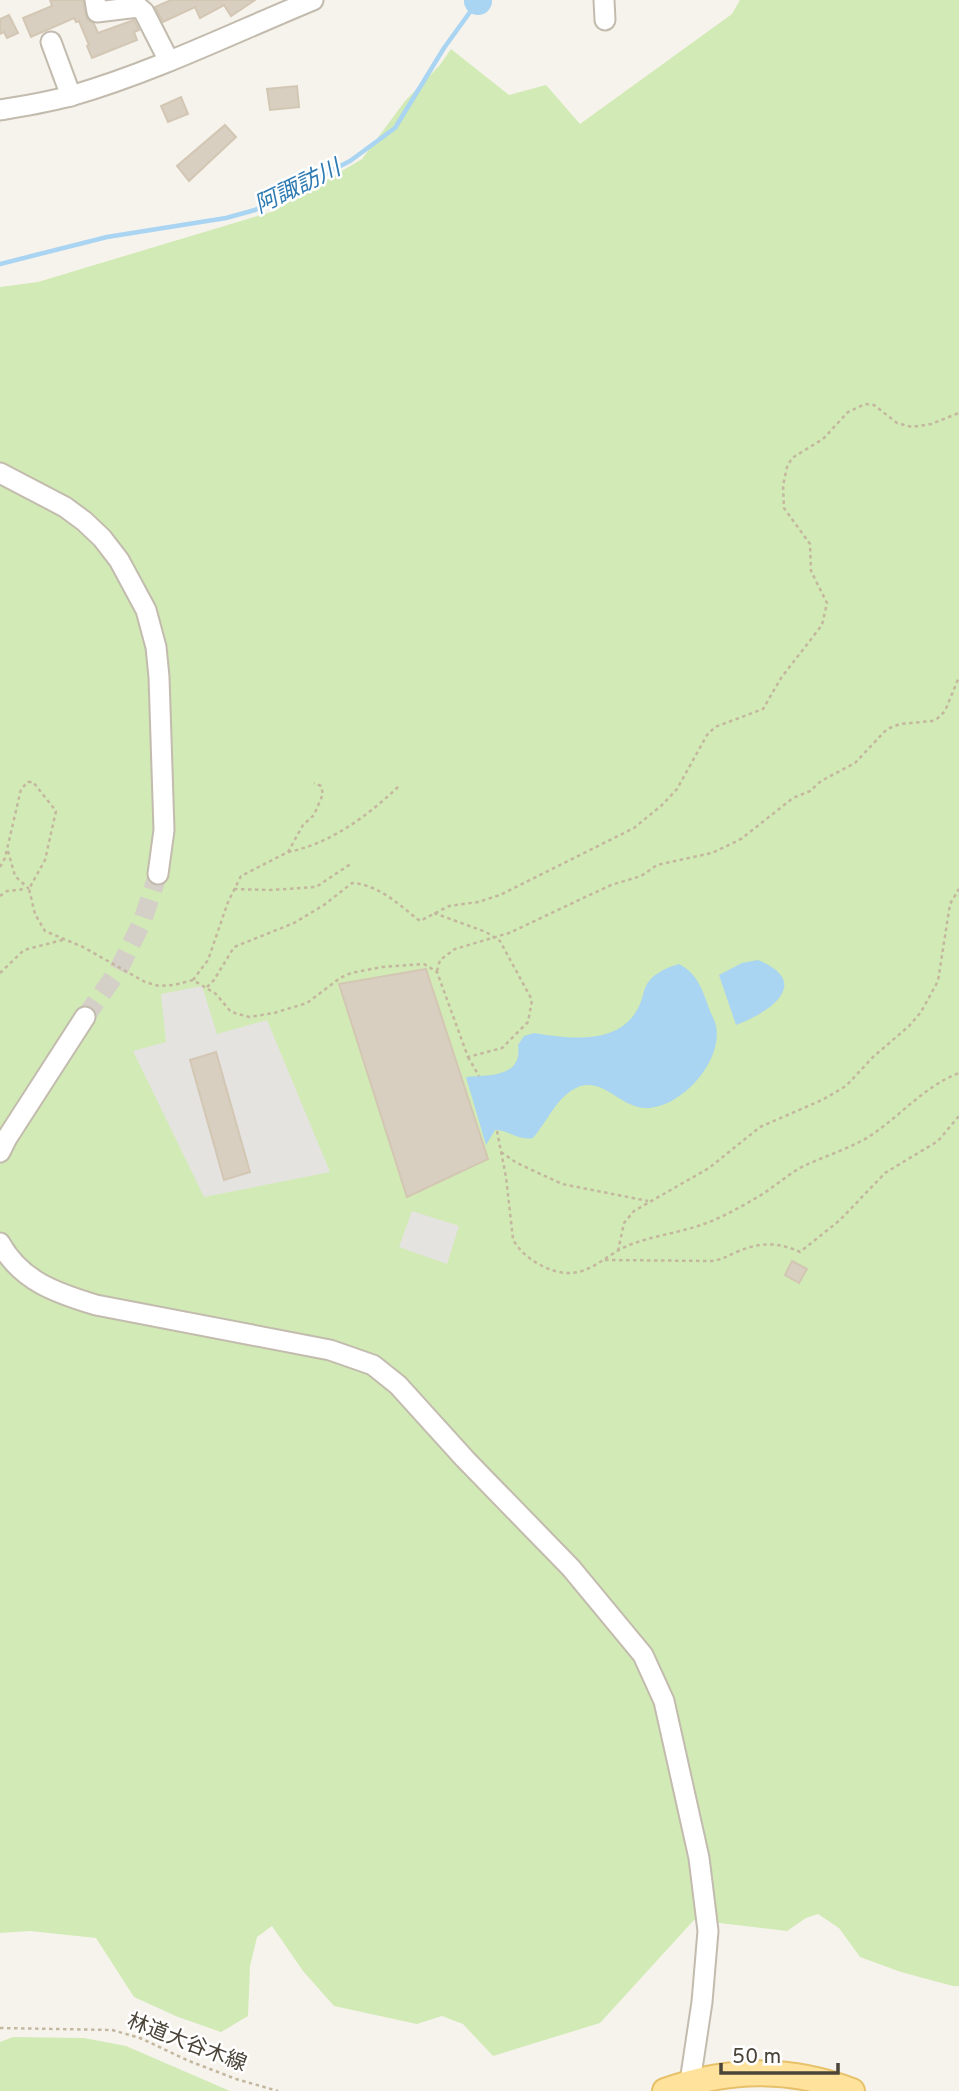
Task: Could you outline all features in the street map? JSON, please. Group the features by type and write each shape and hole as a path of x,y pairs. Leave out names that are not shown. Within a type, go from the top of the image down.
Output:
{"main road":[{"path":"665,2091 690,2082 752,2071 830,2082 852,2091"}],"street":[{"path":"95,0 97,12 138,7 145,12 169,61"},
{"path":"604,0 605,20"},
{"path":"0,110 71,96 214,44 308,1"},
{"path":"51,42 71,96"},
{"path":"0,473 65,507 85,521 119,560 146,610 156,647 159,677 164,830 158,874"},
{"path":"0,1152 85,1017"},
{"path":"0,1243 9,1260 25,1274 59,1294 96,1304 330,1350 373,1364 398,1385 465,1459 571,1567 643,1656 664,1701 699,1858 708,1931 702,2002 690,2082"}],"path":[{"path":"207,987 234,947 294,923 324,905 352,883 363,884 387,895 420,921 449,906 478,902 500,895 634,828 677,789 707,736 715,727 763,709 770,701 780,678 822,625 827,603 811,571 810,544 784,508 783,486 787,467 797,453 823,439 848,412 865,404 874,405 897,422 912,427 931,424 959,413"},
{"path":"479,1076 468,1057 437,972 440,960 455,949 509,933 611,885 641,876 657,864 712,853 741,839 793,798 855,763 887,729 900,724 938,718 945,711 959,677"},
{"path":"0,867 21,789 28,782 33,782 56,811 45,860 29,889"},
{"path":"288,852 303,825 314,815 320,804 323,794 321,786 314,783"},
{"path":"193,980 208,960 241,876 288,852 309,848 361,818 381,804 400,785"},
{"path":"7,849 15,876 29,889 34,914 44,931 66,939 145,982 167,985 193,980 207,987 225,1002 231,1012 249,1017 307,1003 351,973 424,964 437,972"},
{"path":"234,889 316,887 352,863"},
{"path":"0,896 7,891 29,889"},
{"path":"618,1251 624,1223 634,1211 709,1168 760,1127 822,1100 846,1086 873,1057 909,1026 921,1012 938,981 950,904 959,889"},
{"path":"434,913 490,934 500,941 533,1000 528,1022 509,1042 493,1052 468,1057"},
{"path":"0,973 24,950 66,939"},
{"path":"497,1131 515,1245 542,1266 565,1274 576,1273 629,1245 691,1228 725,1215 762,1195 799,1168 872,1135 917,1097 946,1078 959,1073"},
{"path":"601,1261 722,1260 763,1244 778,1244 800,1252 840,1220 885,1173 938,1140 959,1116"},
{"path":"501,1152 517,1163 562,1184 648,1201"},
{"name":"林道大谷木線","path":"0,2028 111,2031 140,2038 189,2061 278,2091"}],"green space":[{"path":"740,0 959,0 959,1986 901,1972 860,1957 839,1928 818,1914 806,1918 787,1931 694,1920 600,2023 493,2056 463,2024 442,2016 417,2024 334,2006 303,1971 272,1926 257,1937 250,1966 248,2016 221,2032 178,2017 134,1997 96,1938 30,1931 0,1933 0,287 38,282 274,211 362,159 405,101 440,65 451,49 509,95 546,85 580,124 732,14"},
{"path":"13,2037 84,2038 126,2046 230,2091 0,2091 0,2042"}],"shaded area":[{"path":"202,986 217,1034 267,1020 330,1172 204,1197 133,1051 166,1042 161,994"},
{"path":"412,1211 459,1226 447,1264 399,1247"}],"water":[{"path":"758,960 783,978 784,988 772,1005 736,1025 719,975 742,963"},
{"path":"679,964 691,973 699,984 716,1026 713,1053 697,1080 686,1091 674,1100 647,1108 629,1104 596,1086 578,1087 558,1103 533,1138 495,1130 486,1145 466,1077 493,1075 510,1069 515,1064 518,1045 524,1036 534,1033 579,1038 608,1033 621,1027 632,1018 650,979"}],"building":[{"path":"50,0 83,0 87,19 94,24 98,33 134,20 139,30 134,32 137,40 92,58 79,21 76,22 74,18 31,37 23,18 52,6"},
{"path":"171,0 255,0 231,16 224,5 200,18 195,7 163,22 155,7"},
{"path":"9,15 18,33 7,38 4,32 0,34 0,19"},
{"path":"297,86 299,107 270,110 267,89"},
{"path":"181,97 188,114 168,122 161,106"},
{"path":"225,125 236,137 189,181 177,166"},
{"path":"426,969 488,1159 407,1197 339,984"},
{"path":"216,1052 250,1172 224,1180 190,1060"},
{"path":"792,1261 807,1269 799,1283 785,1275"}],"waterway":[{"name":"阿諏訪川","path":"0,264 107,237 226,218 255,210 350,161 395,128 444,48 478,1"}],"tunnel":[{"path":"85,1017 118,971 142,922 158,874"}]}
